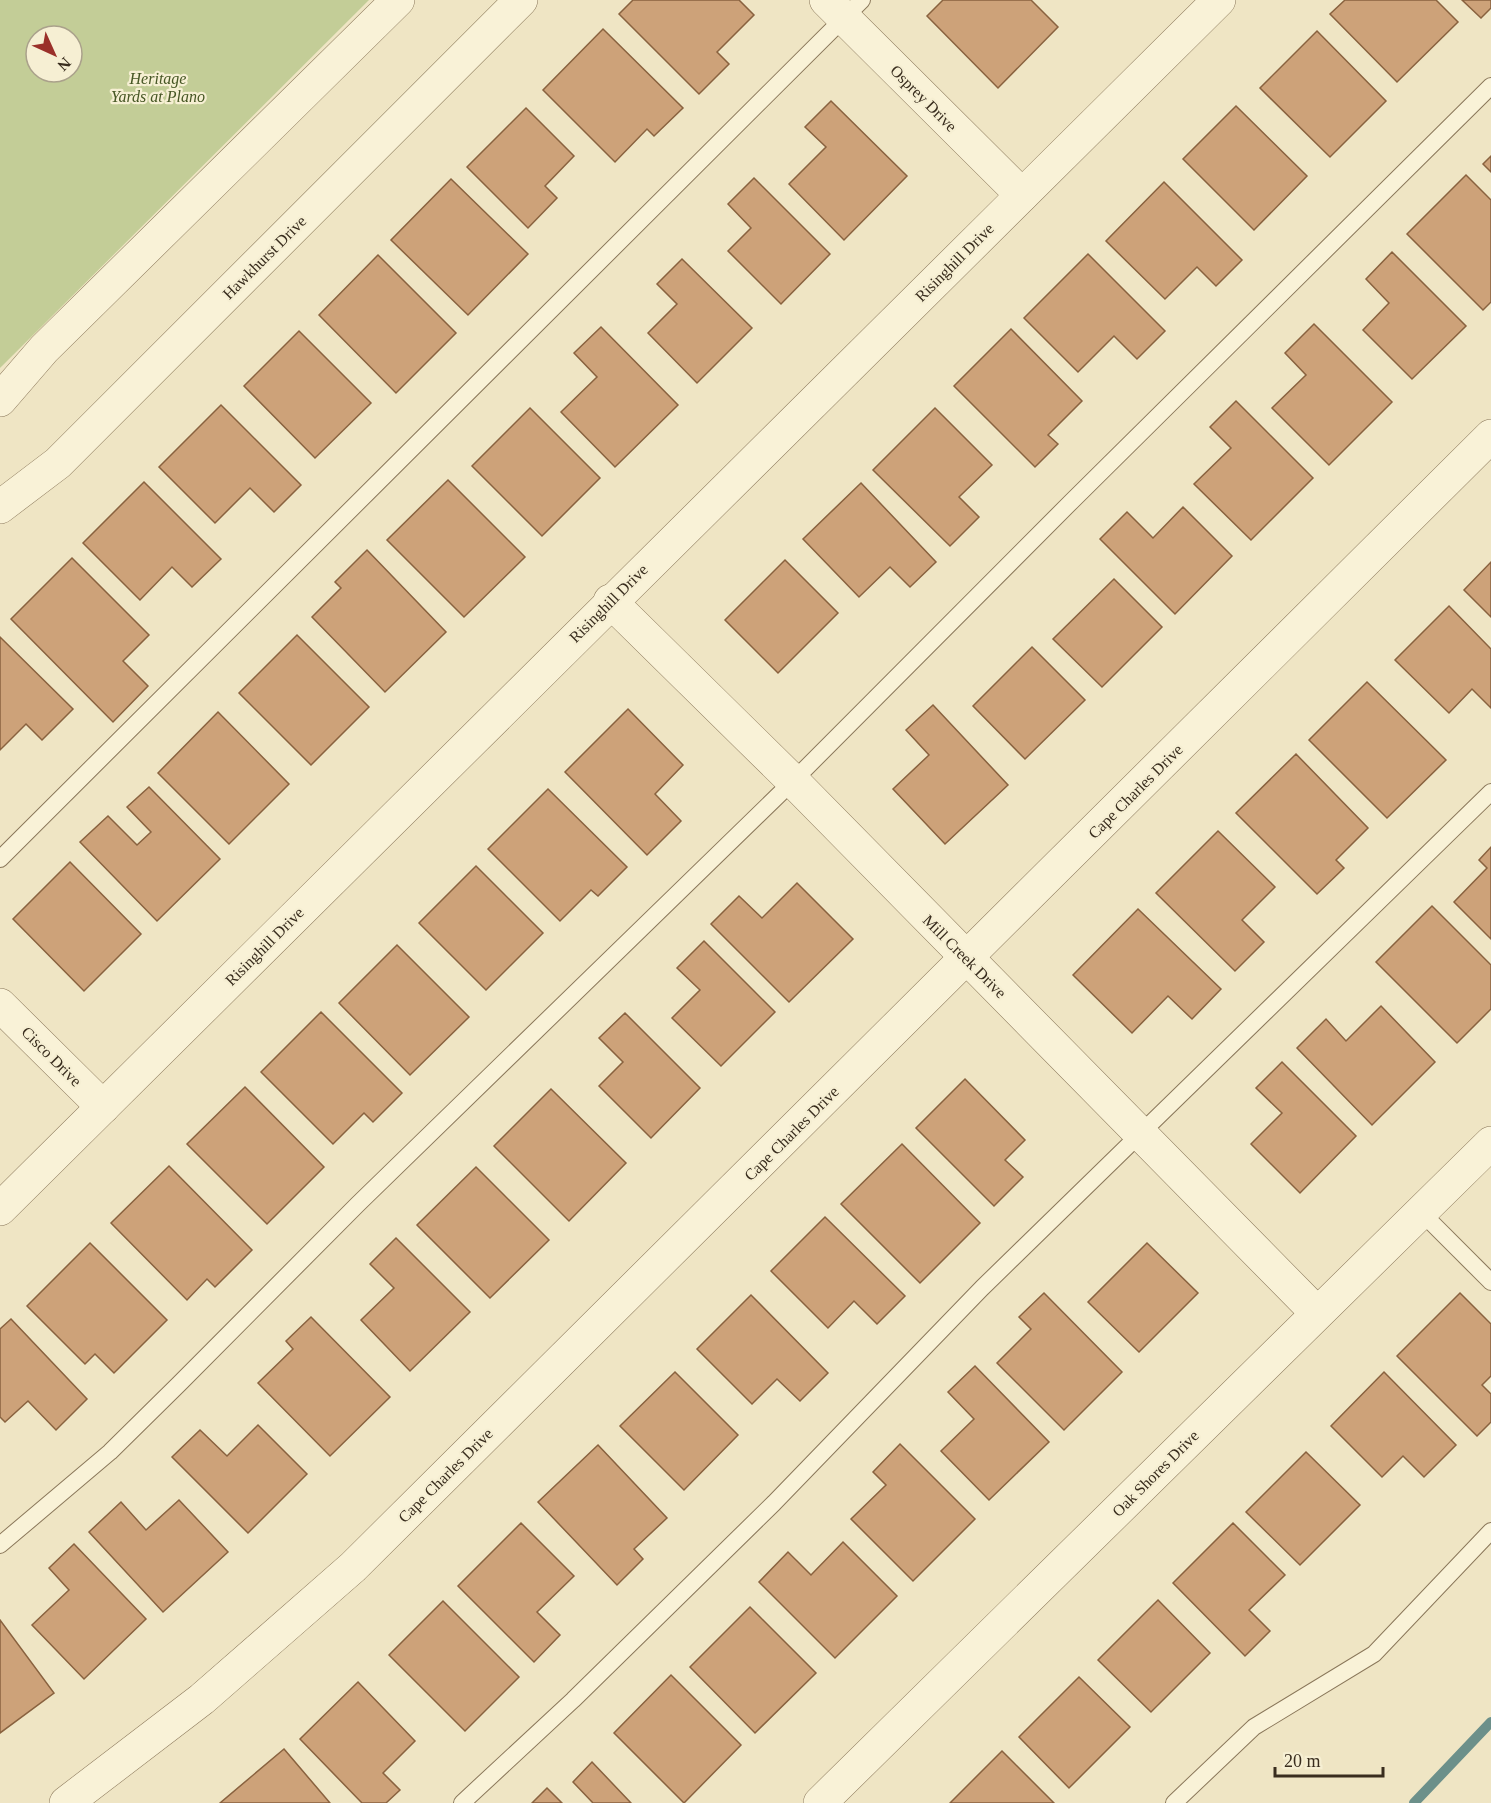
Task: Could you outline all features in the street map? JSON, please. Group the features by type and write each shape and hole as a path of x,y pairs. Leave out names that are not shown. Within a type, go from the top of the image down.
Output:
{"street":[{"path":"0,400 44,349 398,0"},
{"name":"Hawkhurst Drive","path":"0,507 58,463 521,0"},
{"name":"Risinghill Drive","path":"0,1209 610,601 1219,0"},
{"name":"Osprey Drive","path":"844,6 1022,195"},
{"name":"Cape Charles Drive","path":"66,1803 202,1700 353,1567 1491,436"},
{"name":"Mill Creek Drive","path":"610,601 794,781 1317,1313"},
{"name":"Cisco Drive","path":"0,1005 103,1107"},
{"name":"Oak Shores Drive","path":"820,1803 1491,1143"}],"lane":[{"path":"0,859 844,6"},
{"path":"0,1545 117,1444 367,1196 794,781 1071,502 1491,86"},
{"path":"462,1803 573,1700 774,1503 982,1288 1142,1135 1491,792"},
{"path":"1421,1212 1491,1282"},
{"path":"1173,1803 1254,1727 1374,1654 1491,1531"}],"green space":[{"name":"Heritage Yards at Plano","path":"0,0 369,0 0,368"}],"building":[{"path":"633,0 739,0 754,15 717,52 729,64 699,94 619,14"},
{"path":"943,0 1031,0 1058,27 998,88 927,16"},
{"path":"1345,0 1436,0 1458,22 1397,82 1330,14"},
{"path":"1462,0 1491,0 1491,8 1481,18"},
{"path":"603,29 683,108 654,136 647,129 615,162 543,90"},
{"path":"1317,31 1386,101 1330,157 1260,88"},
{"path":"831,101 907,176 844,240 789,184 826,147 805,127"},
{"path":"1236,106 1307,176 1254,230 1183,159"},
{"path":"526,108 574,156 545,186 557,198 528,228 467,167"},
{"path":"1491,156 1491,172 1483,164"},
{"path":"1466,175 1491,200 1491,302 1483,310 1407,234"},
{"path":"754,178 830,254 781,304 728,251 751,228 728,204"},
{"path":"451,179 528,254 468,315 391,240"},
{"path":"1164,182 1242,260 1216,286 1197,267 1165,299 1106,241"},
{"path":"1392,252 1466,326 1412,379 1363,330 1389,303 1366,279"},
{"path":"1088,254 1165,331 1137,359 1114,336 1078,372 1024,318"},
{"path":"378,255 456,333 396,393 319,315"},
{"path":"682,259 752,328 697,383 648,333 677,304 657,284"},
{"path":"1314,324 1392,402 1329,465 1272,408 1306,375 1285,353"},
{"path":"601,327 678,405 615,467 561,412 597,377 574,353"},
{"path":"1011,329 1082,401 1048,435 1058,444 1035,467 954,386"},
{"path":"299,331 371,403 315,458 244,386"},
{"path":"1236,401 1313,478 1251,540 1194,484 1231,448 1210,427"},
{"path":"221,405 301,485 274,512 250,488 215,523 159,467"},
{"path":"530,408 600,478 542,536 472,466"},
{"path":"935,408 992,465 959,497 979,517 950,546 873,470"},
{"path":"448,480 525,557 464,617 387,540"},
{"path":"144,482 221,559 192,587 172,567 140,600 83,543"},
{"path":"861,483 936,562 910,587 890,567 859,597 803,539"},
{"path":"1183,507 1232,556 1175,614 1100,539 1127,512 1153,538"},
{"path":"367,550 446,632 385,692 312,617 341,588 335,582"},
{"path":"72,558 149,635 123,661 148,686 113,722 11,619"},
{"path":"785,560 838,613 778,673 725,620"},
{"path":"1491,562 1491,617 1464,590"},
{"path":"1114,579 1162,627 1102,687 1053,639"},
{"path":"1449,606 1491,649 1491,708 1472,689 1449,713 1395,660"},
{"path":"297,635 369,707 311,765 239,693"},
{"path":"0,637 73,709 42,740 26,724 0,750"},
{"path":"1032,647 1085,700 1025,759 973,706"},
{"path":"1367,682 1446,760 1387,818 1309,740"},
{"path":"933,705 1008,785 945,844 893,789 929,755 906,730"},
{"path":"628,709 683,765 655,794 681,821 647,855 565,772"},
{"path":"218,712 289,784 229,844 158,773"},
{"path":"1296,754 1368,828 1336,860 1344,868 1317,894 1236,813"},
{"path":"149,787 220,859 157,921 80,842 108,816 137,845 151,832 127,807"},
{"path":"548,789 627,867 598,896 591,890 560,921 488,849"},
{"path":"1218,831 1275,887 1242,920 1264,942 1235,971 1156,893"},
{"path":"1491,847 1491,939 1454,902 1487,868 1479,860"},
{"path":"70,862 141,934 84,991 13,919"},
{"path":"476,866 543,933 486,990 419,923"},
{"path":"797,883 853,939 789,1002 711,924 739,896 762,918"},
{"path":"1432,906 1491,965 1491,1009 1457,1043 1376,962"},
{"path":"1138,909 1221,989 1192,1019 1168,996 1132,1033 1073,975"},
{"path":"704,941 775,1012 721,1066 672,1018 700,990 677,968"},
{"path":"397,945 469,1017 410,1075 339,1003"},
{"path":"1381,1006 1435,1062 1372,1125 1297,1048 1326,1019 1346,1041"},
{"path":"321,1012 402,1093 373,1122 364,1113 333,1144 261,1072"},
{"path":"625,1013 700,1088 651,1138 599,1086 623,1062 599,1038"},
{"path":"1282,1062 1356,1136 1300,1193 1251,1144 1282,1113 1256,1088"},
{"path":"965,1079 1025,1140 1005,1160 1023,1177 994,1206 916,1128"},
{"path":"245,1087 324,1167 267,1224 187,1144"},
{"path":"551,1089 626,1163 569,1221 494,1146"},
{"path":"902,1144 980,1223 920,1283 841,1204"},
{"path":"169,1166 252,1250 215,1287 207,1279 187,1300 111,1223"},
{"path":"476,1167 549,1240 490,1298 417,1225"},
{"path":"825,1217 905,1296 877,1324 854,1301 828,1328 771,1271"},
{"path":"396,1238 470,1312 410,1371 361,1320 394,1288 370,1264"},
{"path":"90,1243 167,1320 114,1373 95,1354 85,1364 27,1306"},
{"path":"1147,1243 1198,1293 1139,1352 1088,1302"},
{"path":"1044,1293 1122,1372 1064,1430 997,1363 1031,1329 1019,1317"},
{"path":"1460,1293 1491,1324 1491,1376 1482,1385 1491,1394 1491,1422 1477,1436 1397,1356"},
{"path":"751,1295 828,1373 800,1401 777,1379 752,1404 697,1349"},
{"path":"311,1317 390,1397 330,1456 258,1383 293,1349 286,1341"},
{"path":"11,1319 87,1399 56,1430 28,1401 5,1422 0,1417 0,1329"},
{"path":"975,1366 1049,1442 989,1500 941,1451 974,1419 948,1392"},
{"path":"675,1372 738,1435 684,1490 620,1426"},
{"path":"1384,1372 1456,1445 1424,1477 1403,1456 1382,1477 1331,1426"},
{"path":"258,1425 307,1474 248,1533 172,1457 200,1430 227,1456"},
{"path":"900,1444 975,1519 913,1581 851,1519 886,1485 873,1472"},
{"path":"598,1445 667,1518 634,1549 643,1559 617,1585 538,1502"},
{"path":"1306,1452 1360,1505 1300,1565 1246,1512"},
{"path":"179,1500 228,1552 163,1612 89,1532 121,1502 146,1530"},
{"path":"521,1523 574,1576 537,1612 560,1635 534,1662 458,1586"},
{"path":"1233,1523 1285,1575 1249,1610 1270,1631 1245,1656 1173,1583"},
{"path":"843,1542 897,1596 835,1658 759,1582 788,1552 811,1575"},
{"path":"74,1544 146,1619 84,1679 32,1625 69,1590 49,1568"},
{"path":"1158,1600 1210,1653 1151,1712 1098,1660"},
{"path":"443,1601 519,1677 465,1731 389,1655"},
{"path":"750,1607 816,1673 755,1733 690,1667"},
{"path":"0,1620 54,1693 0,1733"},
{"path":"671,1675 741,1745 684,1803 614,1733"},
{"path":"1079,1677 1130,1727 1069,1788 1019,1737"},
{"path":"358,1682 415,1741 383,1773 400,1790 386,1803 362,1803 300,1739"},
{"path":"284,1749 330,1803 220,1803"},
{"path":"1002,1751 1054,1803 950,1803"},
{"path":"592,1762 631,1803 593,1803 573,1782"},
{"path":"547,1788 562,1803 532,1803"}],"waterway":[{"path":"1414,1803 1491,1722"}]}
